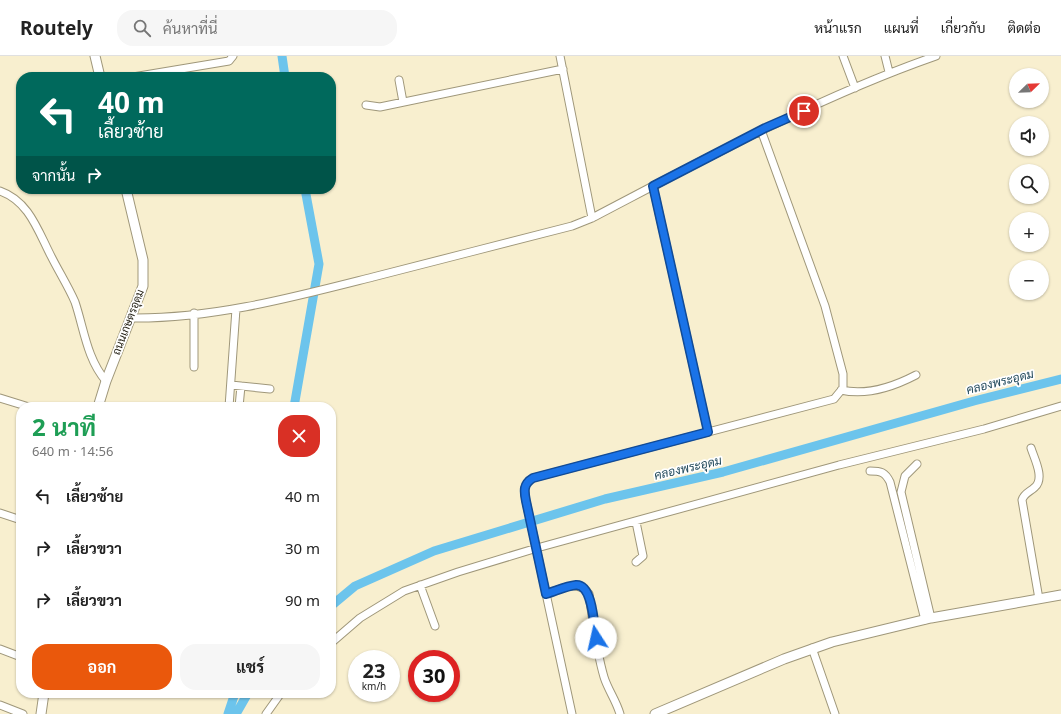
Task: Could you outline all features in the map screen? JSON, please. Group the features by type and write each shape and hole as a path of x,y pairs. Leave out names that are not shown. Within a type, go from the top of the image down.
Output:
{"street":[{"path":"95,56 99,72"},
{"path":"163,72 228,61 233,56"},
{"path":"560,56 592,218"},
{"path":"843,56 855,88"},
{"path":"885,56 889,72"},
{"path":"131,318 151,318 236,309 302,295 572,226 592,218 761,130 889,72 936,56"},
{"path":"366,105 380,107 563,69"},
{"path":"399,80 403,102"},
{"path":"572,714 526,501 525,486 533,478 834,399 841,390 843,374 825,306 761,130"},
{"path":"653,186 708,432"},
{"path":"0,190 21,204 30,214 51,258 65,279 75,304 94,364 106,381"},
{"name":"ถนนเกษตรอุดม","path":"100,402 142,286 144,272 143,260 127,194"},
{"path":"229,402 236,309"},
{"path":"194,314 194,367"},
{"path":"841,390 854,393 878,390 900,384 916,375"},
{"path":"231,385 270,389"},
{"path":"239,402 241,386"},
{"path":"0,398 16,403"},
{"path":"336,639 378,605 404,591 420,585 537,548 636,522 860,459 984,429 1061,406"},
{"path":"1031,448 1039,479 1037,484 1024,496 1022,500 1039,599"},
{"path":"917,464 905,476 901,492 928,619"},
{"path":"870,472 881,471 886,474 890,482 928,619"},
{"path":"0,513 16,518"},
{"path":"636,522 643,556 636,562"},
{"path":"420,585 435,626"},
{"path":"546,594 577,585 584,587 589,594 602,668 608,688 616,700 620,714"},
{"path":"655,714 812,648 928,619 1061,595"},
{"path":"812,648 835,714"},
{"path":"0,649 16,655"},
{"path":"41,714 43,698"},
{"path":"266,714 277,698"},
{"path":"0,705 23,714"}],"waterway":[{"path":"282,56 284,72"},
{"path":"295,402 319,264 306,194"},
{"name":"คลองพระอุดม","path":"336,602 355,586 434,551 605,499 723,472 974,401 1061,379"},
{"path":"228,714 233,698"},
{"name":"คลองพระอุดม","path":"236,714 245,698"}],"route":[{"path":"596,638 589,594 584,587 577,585 546,594 524,489 528,481 533,478 708,432 653,186 765,128 804,111"}]}
